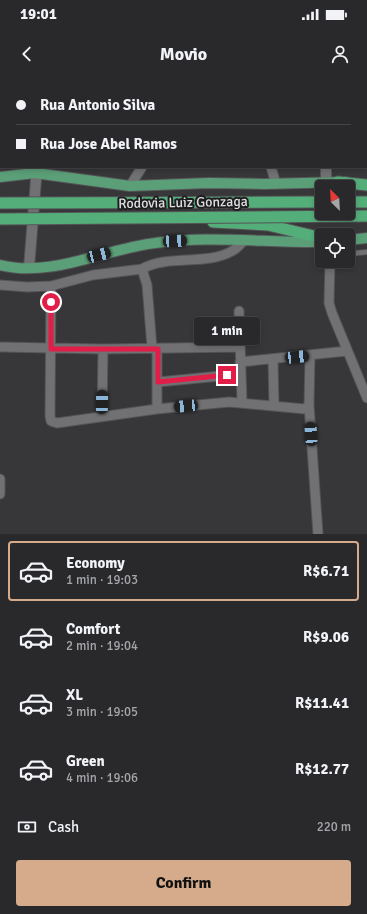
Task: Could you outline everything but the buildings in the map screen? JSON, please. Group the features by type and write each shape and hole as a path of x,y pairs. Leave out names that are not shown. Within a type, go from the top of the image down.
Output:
{"highway":[{"path":"355,184 367,185"},
{"name":"Rodovia Luiz Gonzaga","path":"0,203 315,202"},
{"path":"355,202 367,202"},
{"name":"Rodovia Luiz Gonzaga","path":"0,219 367,216"},
{"path":"170,218 268,224 315,236"}],"main road":[{"path":"0,177 36,170 130,186 209,183 315,183"},
{"path":"355,181 367,180"},
{"path":"355,239 367,238"},
{"path":"0,265 11,268 30,268 60,264 156,243 212,239 315,242"}],"street":[{"path":"130,186 141,168"},
{"path":"272,168 276,184"},
{"path":"326,168 326,180"},
{"path":"30,268 36,170"},
{"path":"0,285 26,288 51,286 93,275 138,270 157,263 206,258 228,253 244,241"},
{"path":"330,268 329,303 336,325 367,398"},
{"path":"138,270 147,286 158,382 157,409"},
{"path":"51,286 51,421 64,423 102,416 157,409 242,402 305,409 309,405"},
{"path":"239,311 242,402"},
{"path":"0,347 51,349 155,349 240,347"},
{"path":"102,416 103,349"},
{"path":"240,362 347,351"},
{"path":"310,356 309,405 318,534"},
{"path":"273,359 274,406"},
{"path":"158,382 241,374"},
{"path":"0,479 0,494"}],"lane":[{"path":"355,253 367,252"}],"route":[{"path":"51,302 51,349 158,349 158,382 227,375"}]}
